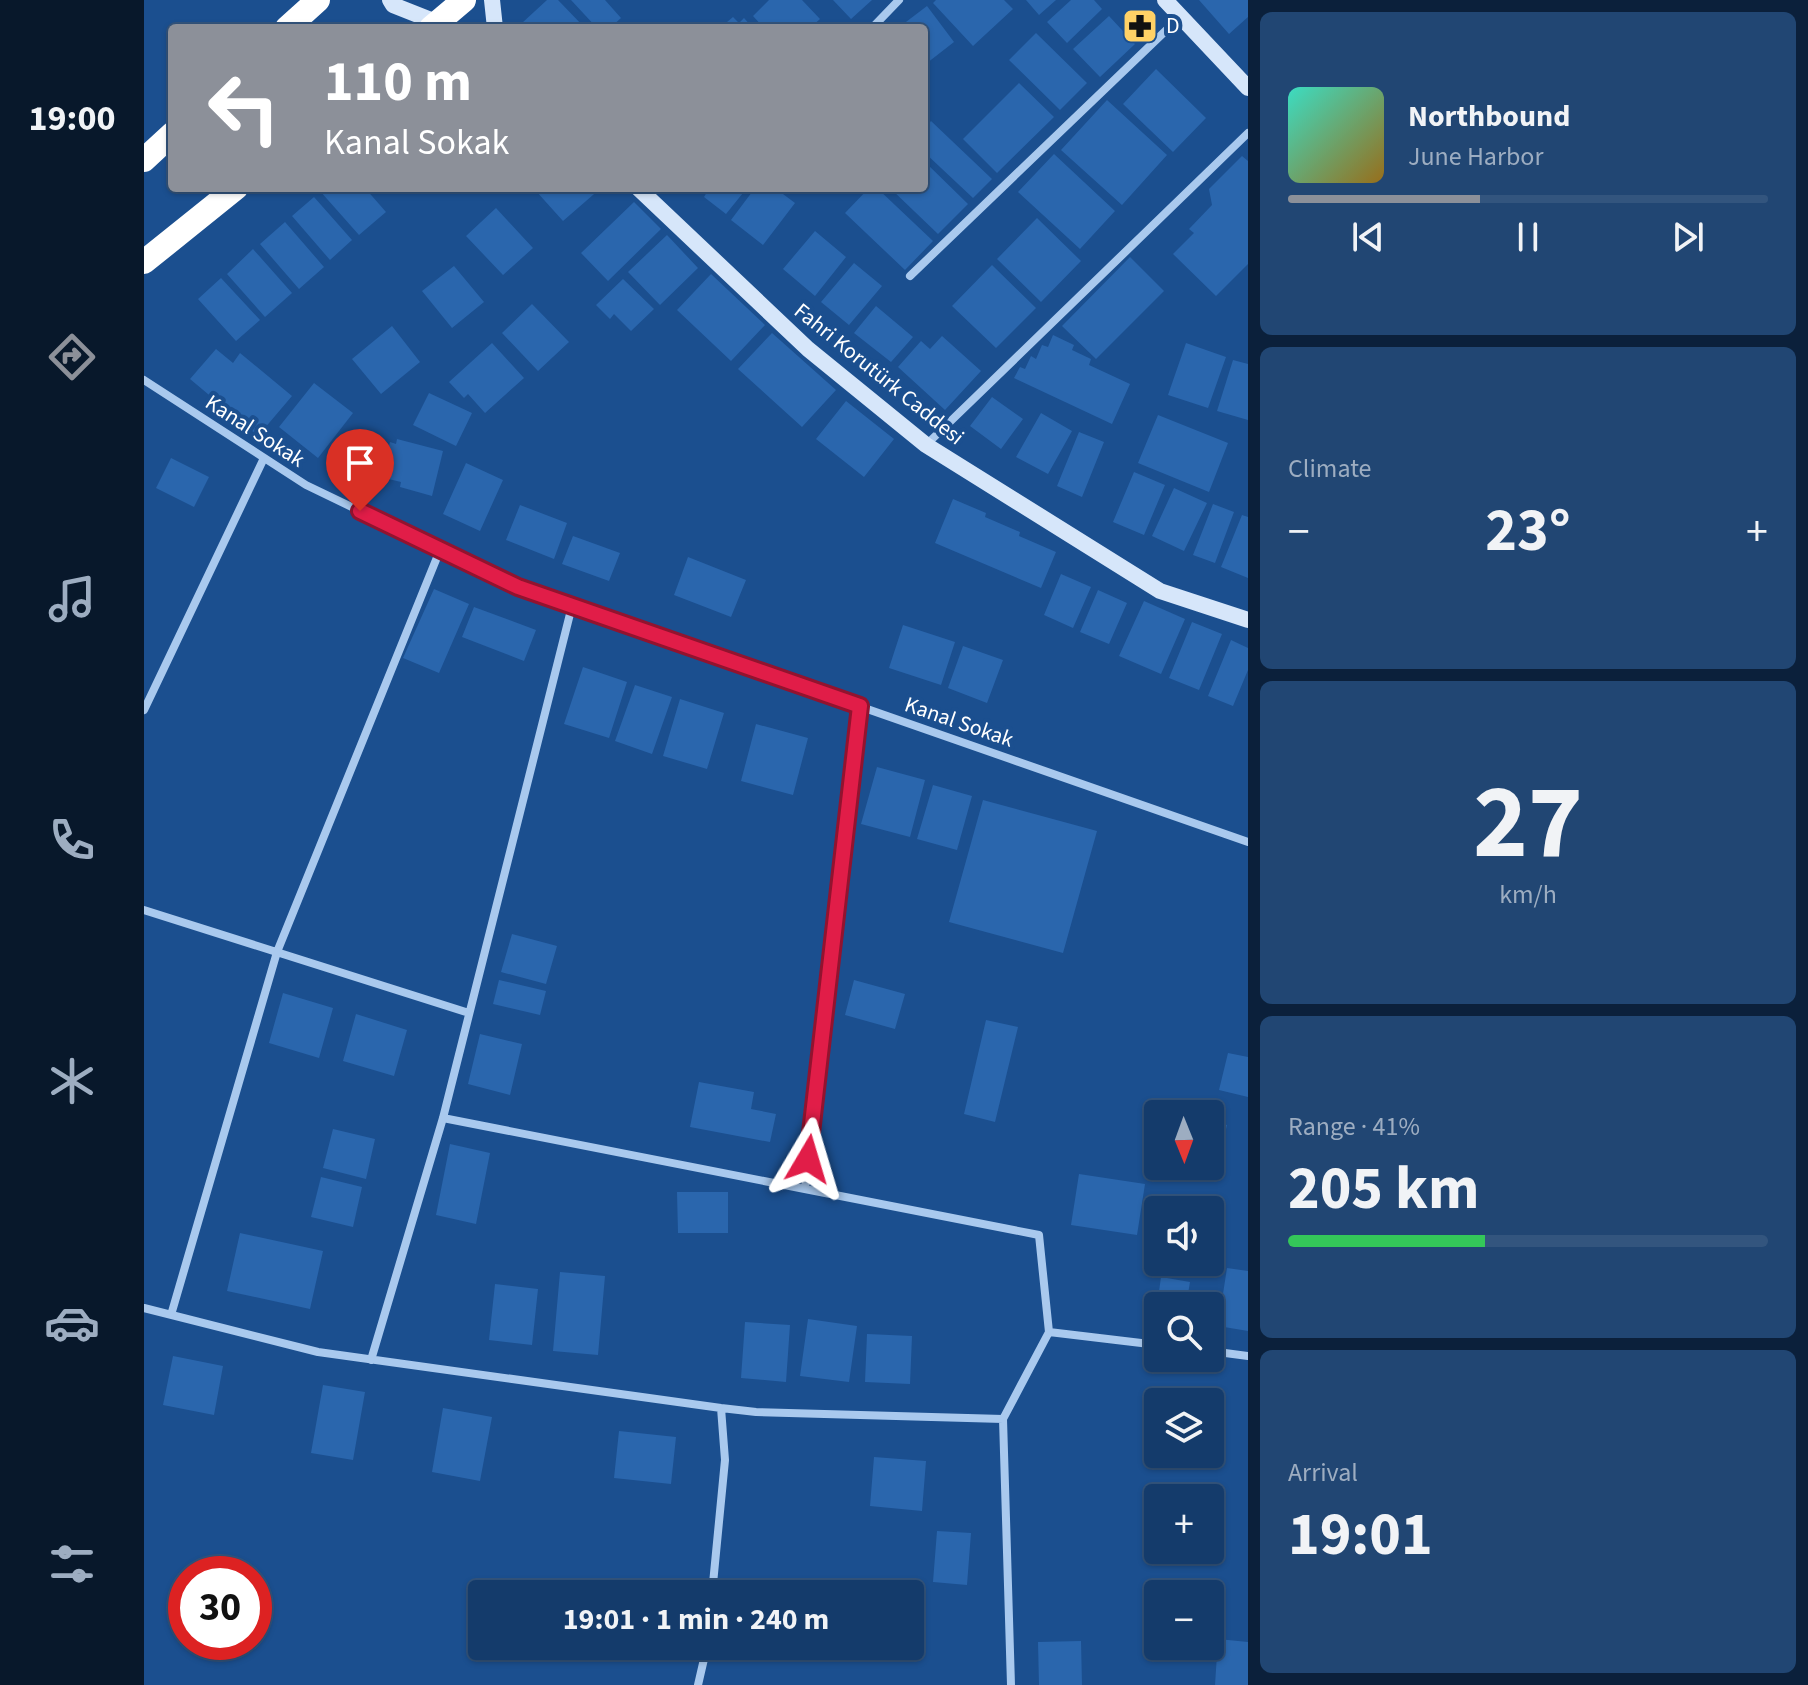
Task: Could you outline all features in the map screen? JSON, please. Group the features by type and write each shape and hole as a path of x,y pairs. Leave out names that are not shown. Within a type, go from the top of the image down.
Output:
{"highway":[{"path":"291,24 318,0"},
{"path":"442,24 464,0"},
{"path":"144,160 168,138"},
{"path":"144,262 231,192"}],"street":[{"path":"390,0 393,5 436,24"},
{"path":"492,0 495,24"},
{"path":"876,24 899,0"},
{"path":"1165,0 1248,88"},
{"path":"910,276 1181,16"},
{"path":"926,445 1248,133"},
{"name":"Fahri Korutürk Caddesi","path":"642,192 808,349 926,445 1160,591 1248,620"},
{"name":"Kanal Sokak","path":"144,380 306,485 518,587 1248,842"},
{"path":"144,710 264,458"},
{"path":"171,1315 277,952 440,550"},
{"path":"371,1360 443,1118 572,606"},
{"path":"805,1189 860,706"},
{"path":"144,910 469,1013"},
{"path":"443,1118 1039,1235 1049,1332 1003,1419 1011,1685"},
{"path":"144,1308 318,1352 721,1408 756,1412 1003,1419"},
{"path":"1049,1332 1144,1343"},
{"path":"1224,1353 1248,1356"},
{"path":"713,1580 725,1460 721,1408"},
{"path":"698,1685 704,1660"}],"building":[{"path":"547,0 558,0 581,24 523,24"},
{"path":"571,0 605,0 621,18 614,24 593,24"},
{"path":"769,0 802,0 820,19 814,24 760,24 753,16"},
{"path":"833,0 872,0 851,19"},
{"path":"936,0 1004,0 1013,9 973,46 933,3"},
{"path":"1026,0 1056,0 1039,15"},
{"path":"1071,0 1094,0 1102,9 1067,43 1047,22"},
{"path":"1199,0 1248,0 1248,17 1229,34"},
{"path":"927,6 954,42 928,62 928,24 903,24"},
{"path":"1109,16 1135,44 1100,77 1073,49"},
{"path":"733,17 739,23 744,18 749,24 725,24"},
{"path":"1036,33 1087,83 1060,110 1009,60"},
{"path":"1156,69 1206,118 1173,152 1123,104"},
{"path":"1019,83 1054,117 997,173 963,139"},
{"path":"1107,100 1167,155 1122,205 1061,150"},
{"path":"931,121 992,179 973,198 928,156 928,124"},
{"path":"1054,154 1115,211 1080,249 1018,192"},
{"path":"1242,156 1248,161 1248,264 1216,296 1173,254 1194,233 1189,229 1212,205 1209,189"},
{"path":"928,165 968,204 938,234 894,192 928,192"},
{"path":"321,192 368,192 386,212 359,235"},
{"path":"537,192 596,192 563,221"},
{"path":"707,192 744,192 726,214 704,197"},
{"path":"752,192 780,192 795,203 763,245 731,220"},
{"path":"865,192 881,192 933,241 905,270 845,213"},
{"path":"314,197 352,240 330,260 292,216"},
{"path":"634,202 661,229 608,281 581,253"},
{"path":"496,208 533,248 503,275 466,236"},
{"path":"1037,218 1081,261 1041,302 997,259"},
{"path":"285,222 324,267 299,289 260,244"},
{"path":"815,231 846,257 815,296 783,269"},
{"path":"667,235 698,268 660,305 628,272"},
{"path":"253,249 292,293 265,317 227,274"},
{"path":"1130,257 1164,291 1096,359 1062,326"},
{"path":"854,263 882,286 849,325 821,302"},
{"path":"992,265 1036,308 996,348 952,306"},
{"path":"454,266 484,302 452,328 422,291"},
{"path":"711,274 765,325 731,361 677,310"},
{"path":"221,278 260,320 236,341 198,299"},
{"path":"623,279 654,309 631,331 614,314 610,319 596,305"},
{"path":"532,304 569,342 538,371 502,333"},
{"path":"876,306 913,337 891,362 854,333"},
{"path":"392,326 420,362 381,394 352,359"},
{"path":"772,333 836,390 802,427 738,369"},
{"path":"1053,335 1074,345 1072,350 1091,359 1089,365 1130,384 1112,424 1014,378 1020,367 1025,369 1031,356 1036,359 1042,345 1048,347"},
{"path":"942,336 981,371 945,410 898,367 921,341 930,349"},
{"path":"492,343 524,378 485,413 468,394 464,398 449,382"},
{"path":"1186,343 1226,357 1208,408 1168,395"},
{"path":"216,349 233,363 240,353 292,396 258,436 190,379"},
{"path":"1233,360 1248,364 1248,420 1217,411"},
{"path":"314,383 353,413 318,458 279,427"},
{"path":"429,393 472,413 456,446 413,425"},
{"path":"992,397 1023,419 1001,449 970,426"},
{"path":"846,401 894,439 864,477 816,439"},
{"path":"1041,413 1072,431 1048,474 1016,457"},
{"path":"1158,415 1228,443 1209,492 1138,463"},
{"path":"1079,432 1104,442 1082,497 1057,486"},
{"path":"397,439 443,451 432,496 400,487 401,482 376,476 383,448 388,450 390,442 396,444"},
{"path":"171,458 209,477 194,507 156,488"},
{"path":"466,463 503,480 480,531 443,514"},
{"path":"1134,472 1165,485 1144,535 1113,522"},
{"path":"1174,488 1207,503 1184,551 1152,536"},
{"path":"953,499 1020,532 1019,536 1056,552 1041,588 935,543"},
{"path":"1213,504 1234,512 1215,563 1193,555"},
{"path":"520,505 567,523 554,559 506,540"},
{"path":"1242,515 1248,517 1248,578 1221,567"},
{"path":"573,536 620,553 609,581 562,564"},
{"path":"688,557 746,580 731,617 674,595"},
{"path":"1061,574 1091,587 1073,628 1044,615"},
{"path":"434,589 469,604 439,673 403,658"},
{"path":"1098,590 1127,603 1109,644 1080,632"},
{"path":"1144,601 1185,619 1161,674 1119,656"},
{"path":"474,607 536,630 524,661 462,637"},
{"path":"1192,622 1222,634 1199,690 1169,678"},
{"path":"903,625 955,642 941,685 889,668"},
{"path":"1231,640 1248,648 1248,670 1233,706 1208,696"},
{"path":"963,646 1003,660 987,703 948,688"},
{"path":"583,667 627,682 609,738 564,724"},
{"path":"635,685 672,697 652,754 615,741"},
{"path":"680,699 724,713 707,769 663,756"},
{"path":"756,724 808,738 793,795 741,781"},
{"path":"877,767 925,780 910,837 861,824"},
{"path":"933,785 972,796 957,850 917,839"},
{"path":"983,800 1097,831 1063,953 949,922"},
{"path":"512,934 557,946 546,984 501,972"},
{"path":"499,980 546,991 540,1015 493,1004"},
{"path":"854,980 905,994 895,1029 845,1015"},
{"path":"283,993 333,1008 319,1058 269,1043"},
{"path":"356,1014 407,1030 394,1076 343,1061"},
{"path":"986,1020 1018,1027 995,1122 964,1114"},
{"path":"480,1034 522,1044 510,1095 468,1084"},
{"path":"1228,1053 1248,1057 1248,1097 1219,1090"},
{"path":"699,1082 754,1092 751,1109 776,1114 770,1142 690,1127"},
{"path":"333,1129 375,1139 366,1179 323,1168"},
{"path":"450,1144 490,1153 476,1224 436,1215"},
{"path":"1079,1174 1145,1184 1137,1235 1071,1225"},
{"path":"321,1177 362,1187 353,1227 311,1217"},
{"path":"677,1192 728,1192 728,1233 678,1233"},
{"path":"240,1233 323,1251 310,1309 227,1291"},
{"path":"1227,1268 1248,1271 1248,1331 1224,1327 1223,1292"},
{"path":"560,1272 605,1276 598,1355 553,1351"},
{"path":"1161,1277 1190,1282 1188,1292 1159,1292"},
{"path":"495,1284 538,1289 532,1345 489,1340"},
{"path":"808,1319 857,1326 849,1382 800,1376"},
{"path":"745,1322 790,1325 786,1382 741,1378"},
{"path":"867,1334 912,1336 910,1384 865,1382"},
{"path":"173,1356 223,1366 214,1415 163,1405"},
{"path":"323,1385 365,1392 353,1460 311,1453"},
{"path":"443,1408 492,1417 480,1481 432,1472"},
{"path":"619,1431 676,1437 671,1484 614,1478"},
{"path":"874,1457 926,1461 922,1511 870,1506"},
{"path":"937,1531 971,1533 967,1585 933,1582"},
{"path":"1224,1640 1248,1642 1248,1685 1215,1685 1217,1660 1224,1660"},
{"path":"1081,1641 1082,1685 1039,1685 1038,1642"}],"place":[{"name":"D","path":"1140,26"}],"route":[{"path":"360,511 518,587 860,706 808,1159"}]}
